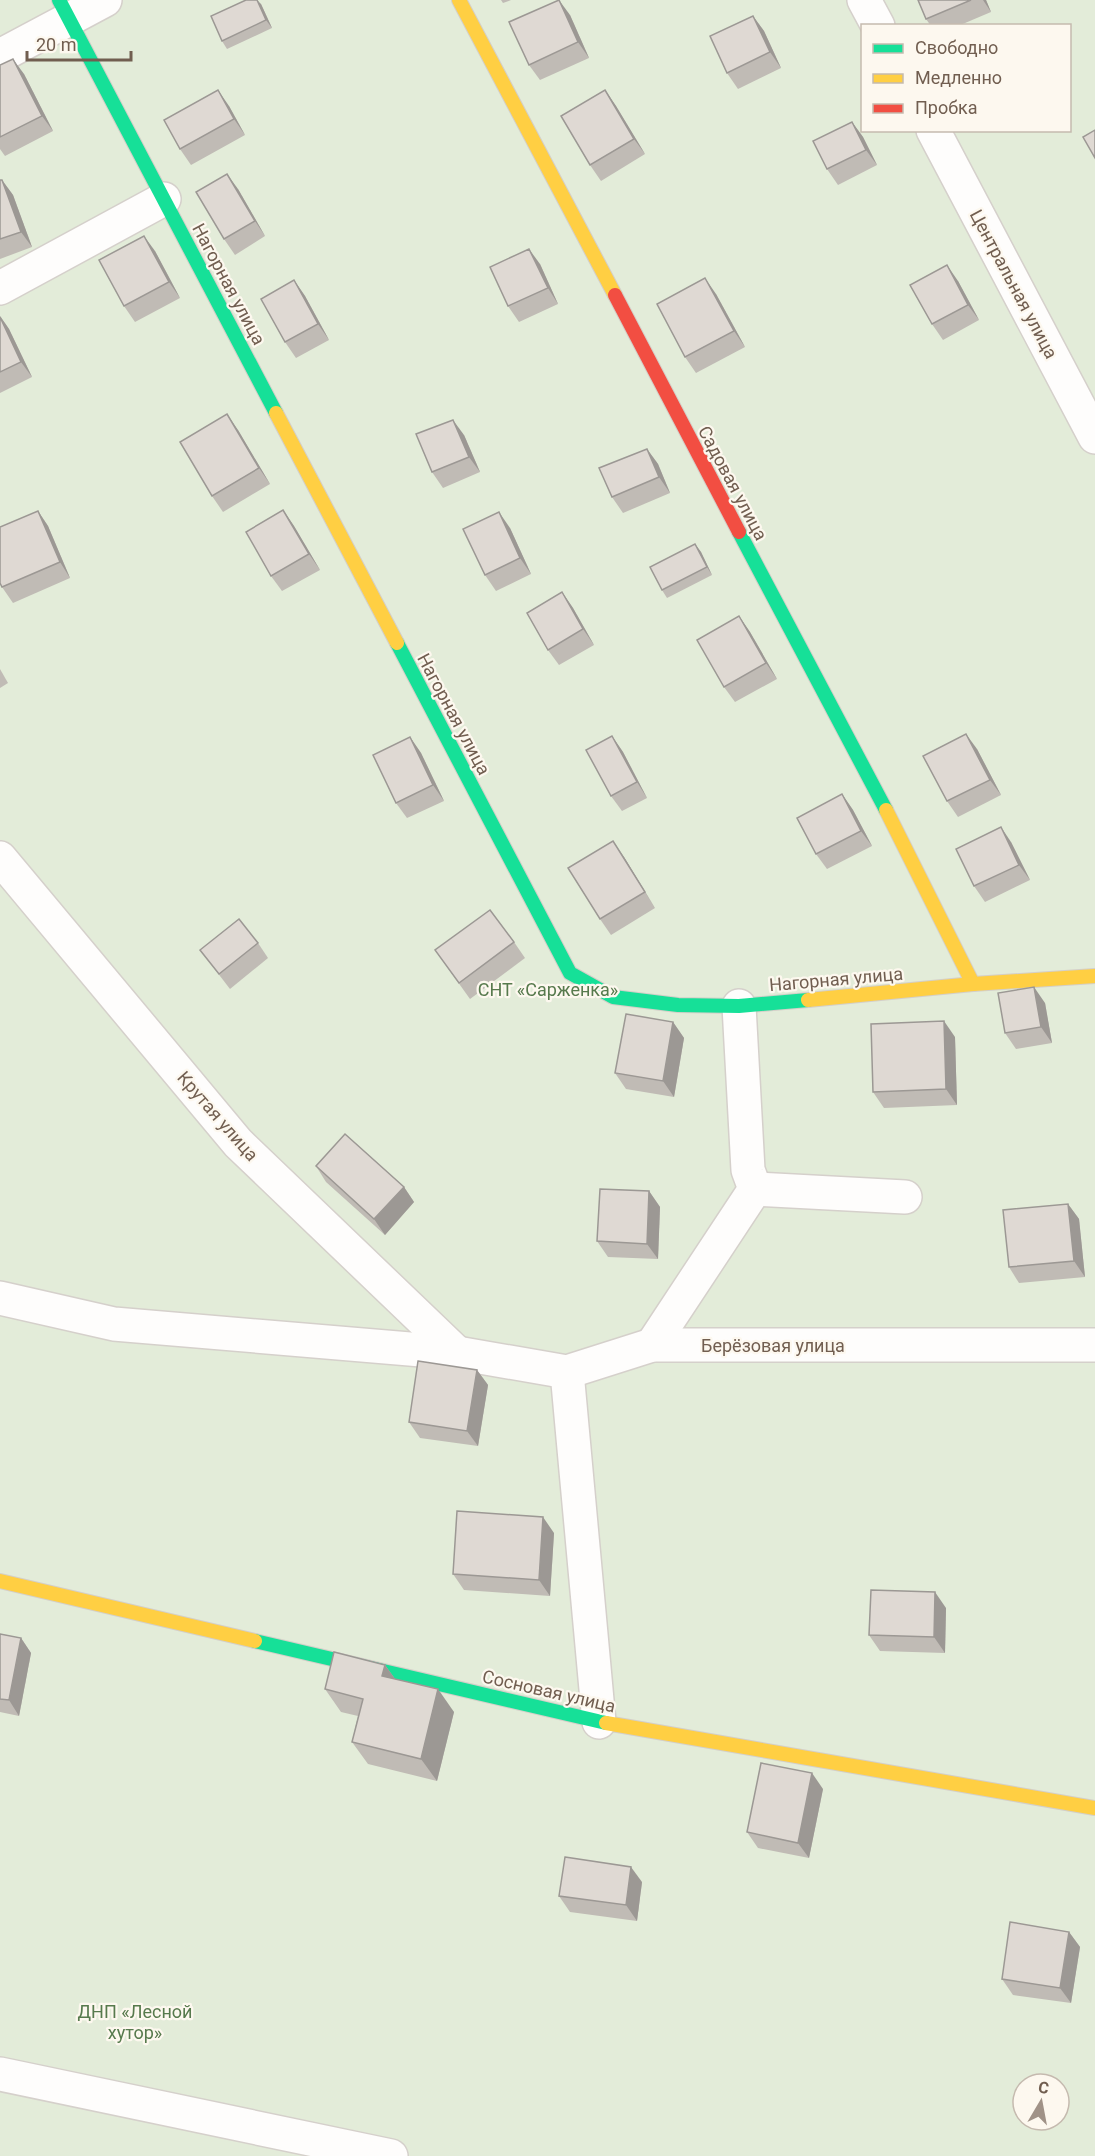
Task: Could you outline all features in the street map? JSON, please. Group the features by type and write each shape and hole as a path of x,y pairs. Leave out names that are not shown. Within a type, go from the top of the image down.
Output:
{"street":[{"path":"0,56 64,10 105,0"},
{"name":"Садовая улица","path":"459,0 917,869 973,984"},
{"path":"864,0 877,24"},
{"name":"Нагорная улица","path":"64,10 570,973 613,997 678,1005 739,1006 973,984 1095,976"},
{"name":"Центральная улица","path":"934,132 1095,437"},
{"path":"0,288 164,199"},
{"name":"Крутая улица","path":"0,858 238,1143 457,1353"},
{"path":"739,1006 748,1170 755,1189"},
{"path":"755,1189 905,1197"},
{"path":"652,1345 755,1189"},
{"name":"Берёзовая улица","path":"0,1298 114,1324 457,1353 567,1372 652,1345 1095,1345"},
{"path":"567,1372 599,1722"},
{"name":"Сосновая улица","path":"0,1581 599,1722 1095,1808"},
{"path":"0,2074 391,2156"}],"green space":[{"name":"СНТ «Сарженка»","path":"0,0 1095,0 1095,2156 0,2156"}],"building":[{"path":"246,0 257,0 266,20 222,41 211,16"},
{"path":"559,0 578,42 529,65 509,22"},
{"path":"918,0 971,0 926,19"},
{"path":"753,16 770,52 727,73 710,36"},
{"path":"13,59 42,116 0,137 0,65"},
{"path":"218,90 234,119 180,149 164,120"},
{"path":"605,90 634,139 590,165 561,116"},
{"path":"852,122 866,150 827,169 813,141"},
{"path":"1095,130 1095,158 1083,137"},
{"path":"227,174 255,221 224,239 196,192"},
{"path":"0,180 2,180 21,232 0,239"},
{"path":"144,236 169,282 124,306 99,260"},
{"path":"529,249 548,288 508,306 490,267"},
{"path":"947,265 968,305 932,324 910,285"},
{"path":"705,278 734,331 685,357 657,304"},
{"path":"294,280 318,324 285,342 261,299"},
{"path":"0,317 21,362 0,372"},
{"path":"227,414 259,468 212,496 180,442"},
{"path":"453,420 469,457 432,472 416,434"},
{"path":"647,449 659,477 612,497 599,468"},
{"path":"283,510 309,554 271,576 246,532"},
{"path":"38,511 60,562 2,587 0,583 0,527"},
{"path":"499,512 520,558 485,575 463,529"},
{"path":"695,544 707,567 662,590 650,567"},
{"path":"562,592 583,629 548,650 527,613"},
{"path":"739,616 766,663 724,687 697,640"},
{"path":"966,734 990,780 947,801 923,756"},
{"path":"612,736 637,782 611,796 586,750"},
{"path":"410,737 433,785 396,803 373,755"},
{"path":"842,794 861,831 816,854 797,818"},
{"path":"1001,827 1019,865 974,886 956,849"},
{"path":"613,841 645,892 600,919 568,868"},
{"path":"490,910 514,942 459,983 435,950"},
{"path":"239,919 258,943 219,974 200,950"},
{"path":"1034,987 1041,1027 1005,1033 998,993"},
{"path":"626,1014 673,1022 663,1081 615,1073"},
{"path":"944,1021 946,1089 873,1092 871,1024"},
{"path":"345,1134 404,1187 374,1219 316,1166"},
{"path":"600,1189 649,1191 647,1244 597,1241"},
{"path":"1068,1204 1074,1261 1009,1267 1003,1210"},
{"path":"418,1361 477,1370 467,1431 409,1422"},
{"path":"457,1511 543,1517 539,1580 453,1574"},
{"path":"871,1590 935,1592 934,1637 869,1635"},
{"path":"0,1634 21,1638 9,1700 0,1699"},
{"path":"334,1652 385,1665 382,1676 438,1689 421,1759 352,1742 363,1699 325,1689"},
{"path":"761,1763 812,1773 798,1843 747,1832"},
{"path":"565,1857 631,1867 626,1905 559,1896"},
{"path":"1010,1922 1069,1932 1060,1988 1002,1979"}],"traffic: fast":[{"path":"59,0 276,413"},
{"path":"739,532 886,810"},
{"path":"397,643 570,973 613,997 678,1005 739,1006 808,1000"},
{"path":"255,1641 606,1723"}],"traffic: slow":[{"path":"459,0 615,295"},
{"path":"276,413 397,643"},
{"path":"886,810 973,984"},
{"path":"808,1000 973,984 1095,976"},
{"path":"0,1581 255,1641"},
{"path":"606,1723 1095,1808"}],"traffic: jam":[{"path":"615,295 739,532"}],"park label":[{"name":"ДНП «Лесной хутор»","path":"135,2021"}]}
